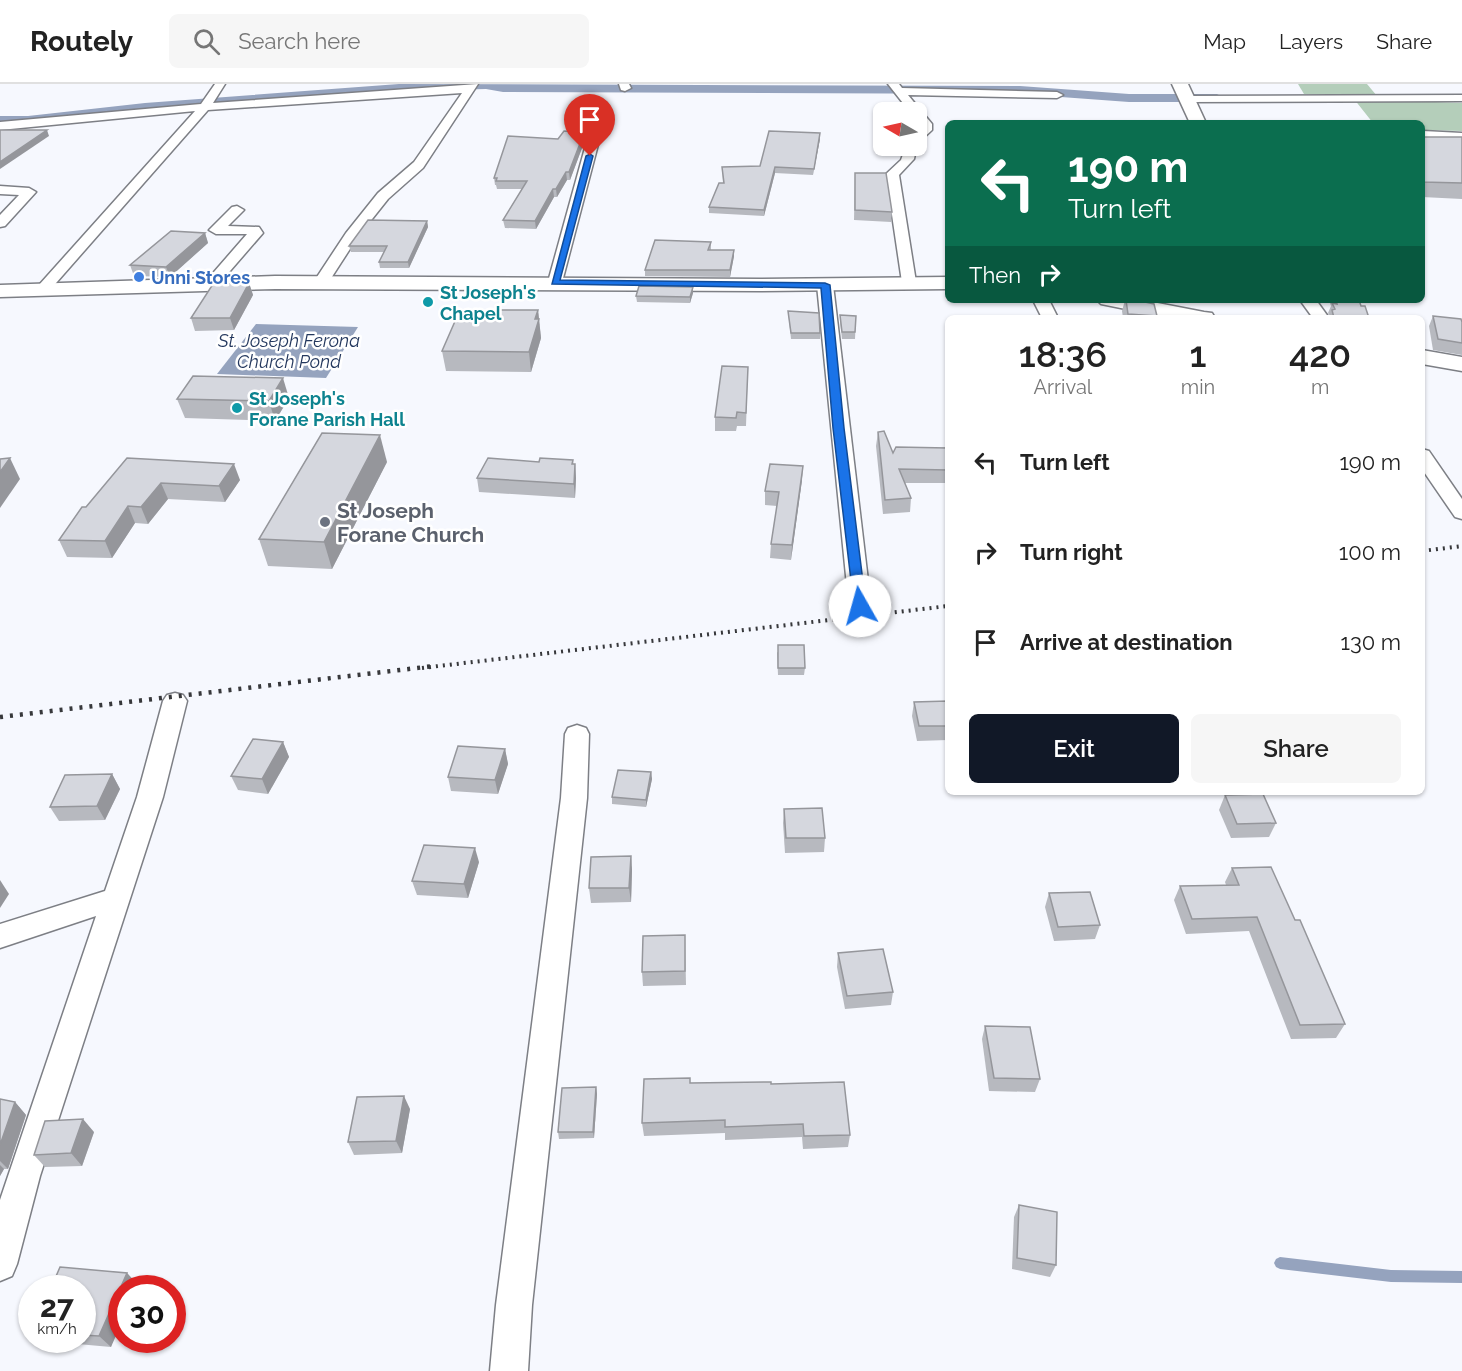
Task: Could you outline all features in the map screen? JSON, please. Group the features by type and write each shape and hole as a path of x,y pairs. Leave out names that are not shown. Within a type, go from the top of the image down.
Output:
{"main road":[{"path":"1185,93 1197,120"},
{"path":"0,291 212,283 555,282 825,285 945,283"},
{"path":"1151,304 1193,315"},
{"path":"1425,358 1462,364"}],"street":[{"path":"44,288 206,106 220,84"},
{"path":"896,88 1057,95"},
{"path":"896,88 905,102"},
{"path":"0,126 206,106 466,89"},
{"path":"321,283 351,236 383,196 419,165 466,89"},
{"path":"1185,93 1462,98"},
{"path":"1425,135 1462,137"},
{"path":"555,282 594,137"},
{"path":"909,282 892,174 904,168 910,156"},
{"path":"0,190 28,192 0,223"},
{"path":"212,283 256,233 254,230 216,230 237,210"},
{"path":"825,285 838,428 860,606"},
{"path":"1425,459 1462,513"},
{"path":"0,1264 23,1176 150,797 175,701"},
{"path":"509,1371 515,1293 574,798 578,734"},
{"path":"0,936 118,898"}],"green space":[{"path":"1298,84 1367,84 1377,96 1304,94"},
{"path":"1354,99 1462,103 1462,131 1425,130 1425,120 1371,120"}],"water":[{"name":"St. Joseph Ferona Church Pond","path":"256,324 358,327 326,378 217,374"}],"building":[{"path":"0,130 47,130 0,162"},
{"path":"564,131 584,133 569,172 566,172 556,189 553,189 535,221 503,220 527,181 496,181 497,178 494,178 508,136 558,139"},
{"path":"769,131 820,133 814,169 775,167 764,210 709,207 719,183 724,183 722,167 760,166"},
{"path":"1425,137 1462,137 1462,183 1425,182"},
{"path":"855,173 886,173 892,212 855,210"},
{"path":"368,220 427,221 408,262 379,262 387,246 349,246"},
{"path":"171,231 205,233 166,267 130,265"},
{"path":"655,240 711,242 708,250 734,250 730,270 645,270"},
{"path":"249,283 230,318 191,318 213,284"},
{"path":"639,286 693,287 690,297 636,296"},
{"path":"1126,303 1150,303 1154,304 1157,315 1142,315 1128,314"},
{"path":"1332,303 1360,303 1361,306 1365,306 1368,315 1333,315 1332,310 1335,309"},
{"path":"496,310 538,310 535,319 539,319 529,352 442,351 456,319 491,320"},
{"path":"788,311 819,313 820,333 791,333"},
{"path":"840,315 856,316 855,332 842,332"},
{"path":"1433,316 1461,319 1462,343 1438,339"},
{"path":"722,366 748,367 746,413 737,412 736,418 715,417"},
{"path":"193,376 283,378 269,401 177,399"},
{"path":"884,431 893,453 896,447 945,448 945,470 899,469 911,498 885,500 878,432"},
{"path":"322,433 380,435 324,542 259,539"},
{"path":"10,458 0,472 0,459"},
{"path":"127,458 234,464 219,486 161,483 141,507 128,506 105,541 59,540 82,507 86,507"},
{"path":"488,458 539,462 540,458 573,460 572,464 575,464 574,484 477,478"},
{"path":"770,464 803,466 792,545 771,544 779,492 765,491"},
{"path":"778,645 804,645 805,668 778,668"},
{"path":"945,701 945,726 919,726 914,702"},
{"path":"253,739 283,742 262,779 231,776"},
{"path":"458,746 505,749 495,780 448,777"},
{"path":"618,770 651,772 646,800 612,797"},
{"path":"112,774 97,806 50,807 65,775"},
{"path":"1225,795 1263,795 1276,823 1237,824"},
{"path":"822,808 825,838 786,838 784,809"},
{"path":"424,845 475,848 464,884 412,881"},
{"path":"631,856 629,888 589,888 591,857"},
{"path":"1271,867 1295,920 1300,920 1345,1024 1300,1025 1257,917 1192,919 1180,886 1239,885 1232,868"},
{"path":"1090,892 1100,925 1058,927 1049,893"},
{"path":"685,935 685,971 642,972 643,936"},
{"path":"883,949 893,992 847,996 838,953"},
{"path":"985,1026 1030,1027 1040,1079 994,1078"},
{"path":"690,1078 690,1083 844,1082 850,1135 804,1136 803,1124 725,1127 725,1120 642,1123 644,1079"},
{"path":"596,1087 593,1132 558,1132 562,1088"},
{"path":"404,1096 396,1141 348,1142 357,1097"},
{"path":"0,1099 15,1102 0,1145"},
{"path":"83,1119 71,1153 34,1155 45,1121"},
{"path":"1019,1205 1057,1212 1056,1265 1017,1258"},
{"path":"60,1267 127,1273 126,1275 108,1275 108,1316 99,1336 96,1336 96,1275 57,1275"}],"waterway":[{"path":"0,120 28,120 145,107 412,87 486,85 503,88 1020,90 1129,98 1217,98"},
{"path":"1280,1263 1391,1276 1462,1277"}],"railway":[{"path":"1425,551 1462,546"},
{"path":"422,668 945,606"},
{"path":"0,717 434,666"}],"place":[{"name":"Unni Stores","path":"139,277"},
{"name":"St Joseph's Chapel","path":"428,302"},
{"name":"St Joseph's Forane Parish Hall","path":"237,408"},
{"name":"St Joseph Forane Church","path":"325,522"}],"route":[{"path":"590,156 555,282 825,285 838,428 860,606"}]}
